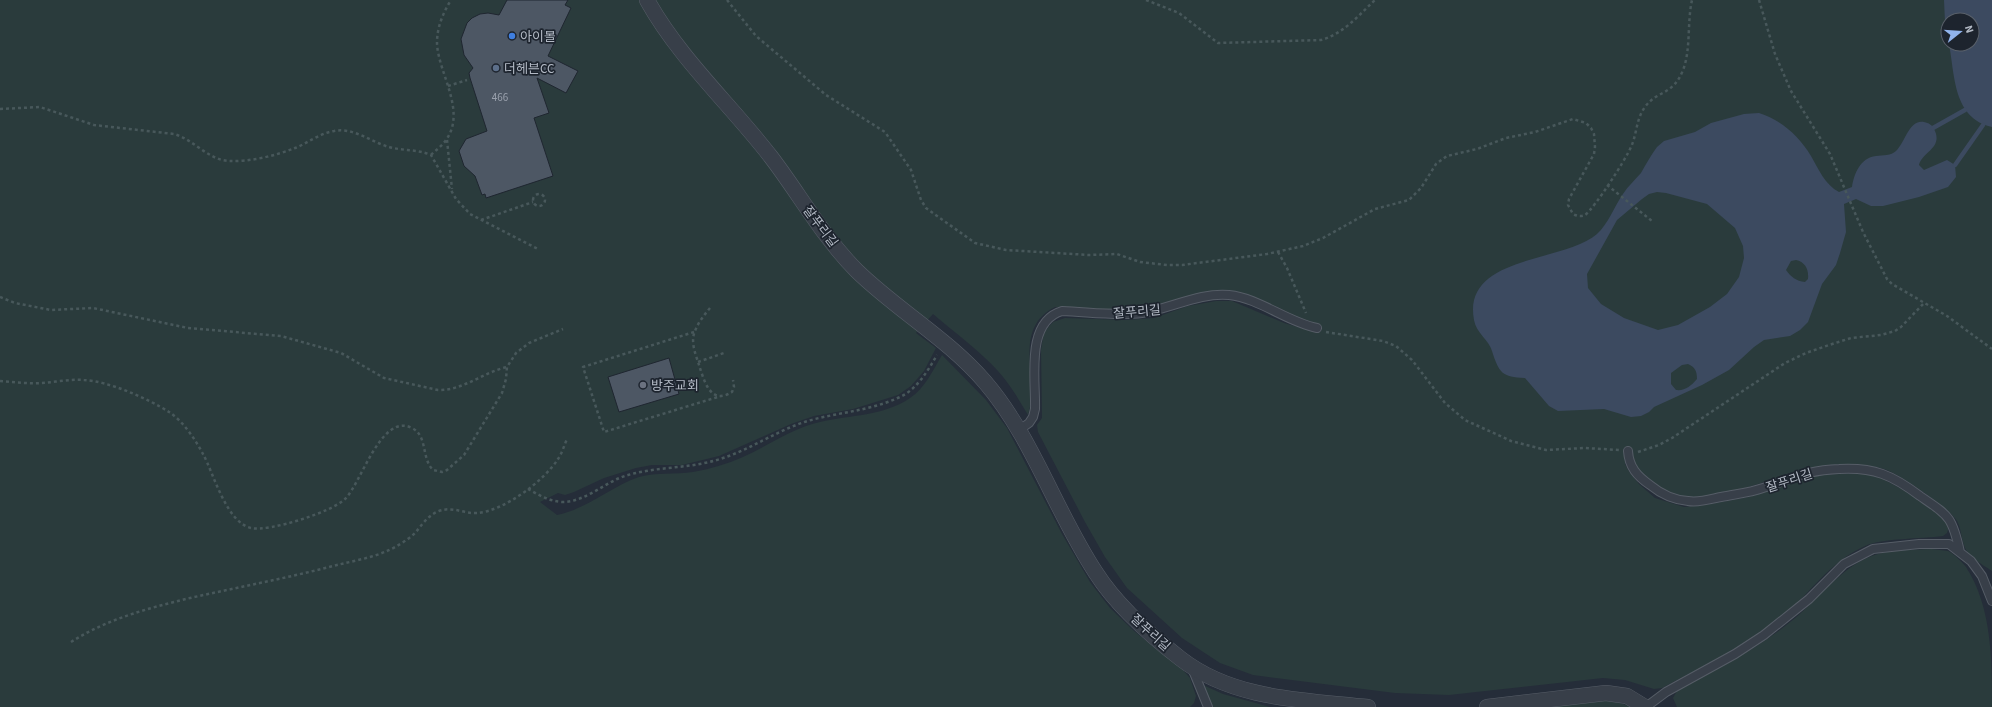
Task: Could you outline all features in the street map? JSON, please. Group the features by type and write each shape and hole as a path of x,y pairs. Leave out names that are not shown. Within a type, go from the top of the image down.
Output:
{"street":[{"name":"잘푸리길","path":"647,0 664,29 686,58 770,156 825,235 855,269 886,297 943,343 983,380 1005,407 1019,430 1096,575 1113,596 1148,631 1191,665 1229,685 1262,695 1368,707"},
{"path":"1487,707 1606,693 1627,696 1646,707"}],"lane":[{"name":"잘푸리길","path":"1019,430 1029,423 1033,417 1035,409 1036,345 1043,324 1054,314 1062,312 1122,314 1141,313 1213,296 1228,295 1242,298 1305,326 1317,328"},
{"name":"잘푸리길","path":"1628,451 1629,460 1640,479 1660,493 1690,502 1761,489 1801,474 1819,470 1861,469 1880,472 1897,479 1945,514 1952,522 1960,552"},
{"path":"1646,707 1666,692 1735,654 1764,635 1809,599 1844,564 1859,555 1874,549 1890,546 1931,543 1949,544 1971,561 1982,576 1992,601"},
{"name":"잘푸리길","path":"1191,665 1208,707"}],"path":[{"path":"451,0 438,26 437,42 439,60 448,86 453,112 450,132 447,140 452,190"},
{"path":"727,0 742,21 756,36 826,95 885,132 911,170 921,200 926,208 975,243 986,247 1021,252 1089,255 1117,254 1140,262 1166,265 1199,263 1278,252 1303,246 1324,238 1375,209 1409,200 1422,188 1436,164 1447,156 1477,149 1506,138 1535,132 1566,120 1580,120 1586,123 1594,134 1595,147 1588,165 1572,193 1568,205 1570,210 1576,216 1586,214 1608,185 1632,146 1637,123 1645,107 1649,102 1672,88 1678,81 1685,60 1688,22 1692,0"},
{"path":"1146,0 1179,13 1213,40 1224,44 1250,41 1321,40 1330,38 1346,28 1375,0"},
{"path":"1759,0 1776,54 1791,92 1830,154 1863,232 1887,279 1892,284 1925,302 1992,350"},
{"path":"448,86 467,80"},
{"path":"0,109 40,107 94,126 174,134 181,136 213,156 227,161 280,153 325,133 340,130 390,147 424,152 431,155 462,207 481,220 524,240 538,249"},
{"path":"431,155 447,140"},
{"path":"1608,185 1652,221"},
{"path":"481,220 533,202 537,195 541,194 545,199 544,204 541,206 535,205 533,202"},
{"path":"1278,252 1289,273 1305,311 1317,328 1326,332 1383,341 1396,346 1412,360 1444,403 1465,420 1512,441 1546,450 1605,448 1637,452 1659,445 1764,375 1806,352 1851,338 1881,335 1895,331 1901,327 1925,302"},
{"path":"0,297 15,303 51,310 93,308 188,328 281,336 341,353 384,378 438,390 446,390 462,385 495,370 507,367"},
{"path":"710,308 694,332 694,346 708,389 714,394 721,396"},
{"path":"0,381 37,383 91,380 135,394 163,409 175,417 198,446 216,485 235,518 244,525 258,529 303,519 341,503 356,484 378,443 387,434 398,427 407,426 415,430 421,438 429,466 438,471 447,470 464,455 502,393 506,379 507,367 516,354 528,343 563,329"},
{"path":"694,332 583,367 604,432 732,392 734,387 733,380"},
{"path":"528,489 552,501 564,502 576,499 622,476 641,471 700,465 723,458 793,426 814,419 879,405 900,397 915,387 928,371 943,343"},
{"path":"698,362 724,353"},
{"path":"71,642 101,626 145,609 233,588 295,576 387,551 413,534 428,517 438,511 452,508 475,514 488,512 503,506 528,489 550,470 559,458 566,439"}],"shaded area":[{"path":"0,0 1992,0 1992,571 1975,560 1968,553 1957,521 1945,508 1900,477 1884,469 1851,464 1829,465 1797,471 1730,492 1711,496 1694,497 1677,495 1657,487 1642,474 1625,455 1625,464 1639,484 1655,498 1684,507 1705,505 1749,497 1819,475 1862,473 1881,478 1907,492 1946,520 1949,527 1947,533 1943,536 1882,541 1865,546 1852,553 1830,570 1791,610 1766,629 1722,656 1662,688 1654,689 1625,680 1603,678 1449,695 1395,693 1253,675 1220,663 1182,638 1127,588 1105,557 1085,522 1038,432 1037,425 1042,418 1041,350 1044,332 1053,322 1065,318 1127,320 1154,318 1188,306 1216,301 1232,301 1284,323 1315,332 1306,321 1243,296 1192,296 1150,308 1119,310 1055,307 1042,317 1034,328 1030,342 1031,401 1028,415 1010,387 991,363 933,314 916,333 936,348 924,371 911,386 898,395 853,409 814,416 791,424 719,456 682,465 652,465 636,468 604,478 565,495 558,493 540,502 557,515 578,508 618,486 639,477 646,475 686,473 712,468 752,453 800,428 820,422 878,412 900,404 920,389 942,355 986,400 1007,428 1062,534 1090,582 1110,608 1134,631 1183,670 1190,678 1196,696 1194,703 1190,707 0,707"},
{"path":"1932,549 1948,551 1953,554 1966,567 1975,583 1986,616 1989,634 1992,671 1992,707 1677,707 1673,698 1677,691 1737,658 1781,630 1804,611 1843,573 1854,565 1884,552"},
{"path":"1203,685 1223,694 1270,707 1213,707"},
{"path":"1608,699 1632,707 1546,707"}],"water":[{"path":"1944,0 1992,0 1992,127 1979,122 1970,115 1963,105 1955,82 1950,52 1980,52 1980,12 1945,12"},
{"path":"1759,113 1782,124 1801,142 1826,181 1839,192 1852,187 1854,177 1859,167 1870,157 1894,153 1911,128 1919,122 1924,122 1932,126 1936,135 1936,141 1921,160 1919,165 1924,170 1947,160 1955,165 1956,177 1948,187 1919,197 1883,206 1871,206 1856,199 1844,204 1846,232 1840,253 1836,265 1822,284 1808,322 1800,330 1790,336 1764,340 1729,370 1702,385 1654,407 1649,412 1641,416 1631,417 1604,409 1558,411 1549,406 1525,378 1506,375 1502,372 1499,369 1488,343 1475,325 1474,299 1483,283 1499,272 1518,264 1562,251 1597,234 1608,220 1625,191 1641,173 1657,147 1664,141 1695,132 1711,123 1744,114","holes":["1657,192 1707,204 1735,228 1743,246 1744,258 1739,277 1727,294 1710,307 1678,325 1658,330 1624,318 1601,304 1588,288 1587,274 1617,220 1649,194","1796,260 1802,262 1806,266 1808,279 1805,282 1794,278 1786,270 1791,261","1688,364 1692,366 1696,372 1697,379 1688,388 1676,390 1671,384 1671,373 1682,365"]}],"building":[{"path":"507,0 568,0 565,5 571,8 548,56 578,71 566,93 537,78 549,113 534,118 553,176 486,198 485,194 482,195 475,176 464,166 459,151 466,139 487,131 470,78 469,73 473,68 464,55 461,39 467,23 472,18 480,14 488,13 499,15"},
{"path":"669,358 679,394 619,412 608,377"}],"waterway":[{"path":"1933,128 1965,110"},
{"path":"1955,165 1983,125"}],"place":[{"name":"아이볼","path":"512,36"},
{"name":"더헤븐CC","path":"496,68"},
{"name":"방주교회","path":"643,385"}]}
